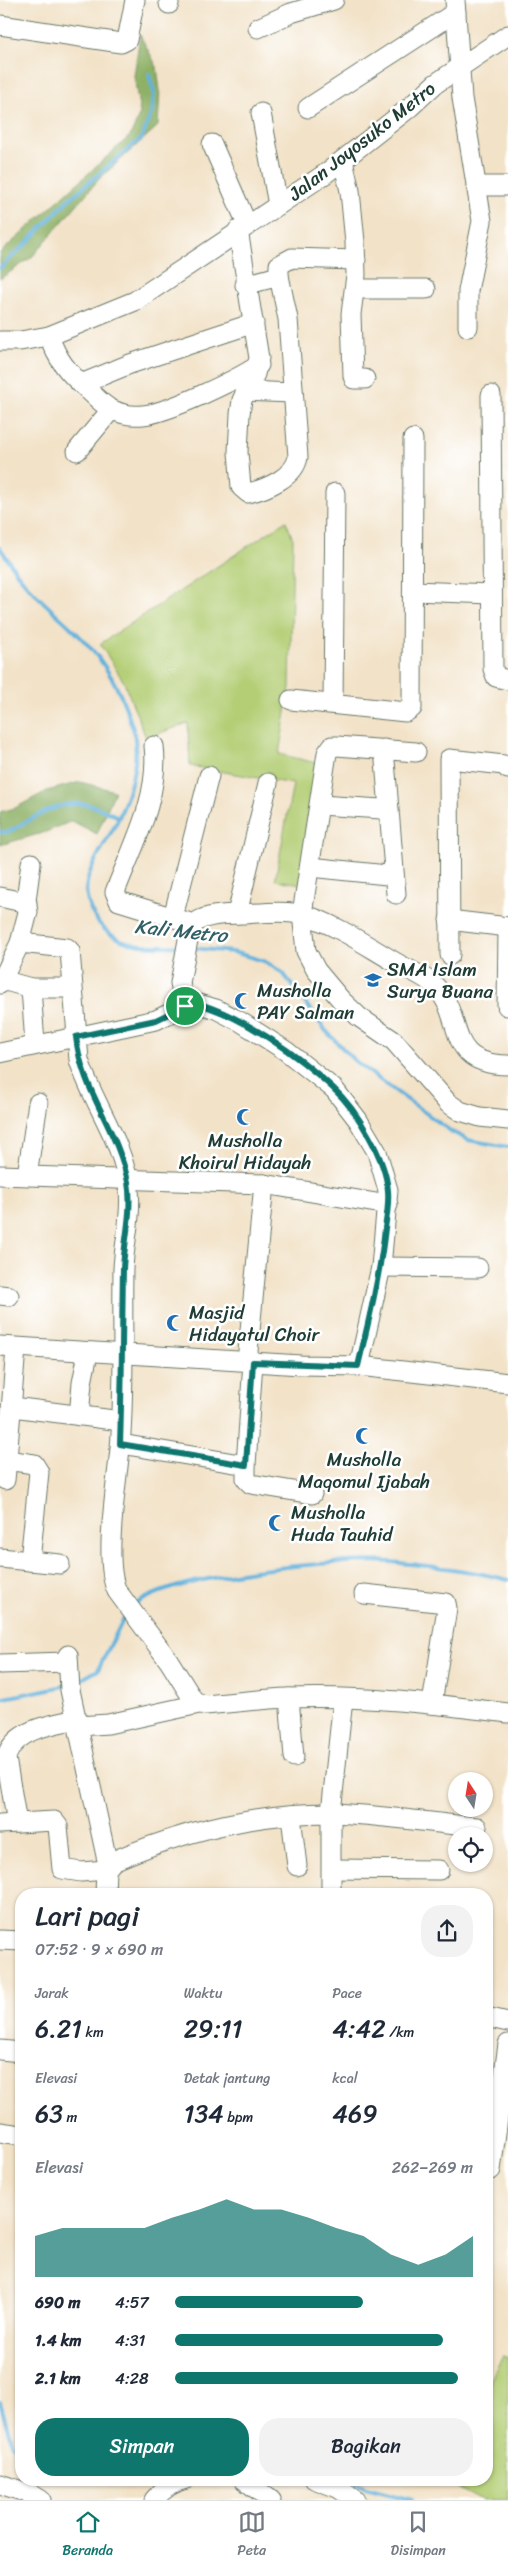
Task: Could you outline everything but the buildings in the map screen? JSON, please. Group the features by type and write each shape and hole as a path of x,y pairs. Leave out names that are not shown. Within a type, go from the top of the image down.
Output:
{"street":[{"path":"0,25 121,43 127,40 135,0"},
{"path":"258,28 291,13 334,0"},
{"path":"456,6 466,129 482,221 468,291 468,327"},
{"path":"308,108 456,6"},
{"name":"Jalan Joyosuko Metro","path":"0,341 20,341 49,336 135,301 343,161 435,84 508,35"},
{"path":"261,113 278,205"},
{"path":"212,144 243,227 246,285 254,323 259,365 246,391 240,414 238,452 241,487 248,493 281,479 297,465 298,445 292,393 288,319 279,265 292,258 356,260"},
{"path":"343,161 352,208 356,260 355,289 351,314 353,376 354,379 365,379"},
{"path":"476,186 508,186"},
{"path":"246,285 280,276"},
{"path":"355,289 426,289"},
{"path":"81,384 130,364 254,323"},
{"path":"49,336 61,363 72,378 111,410 143,415 158,412 232,381 259,365"},
{"path":"246,391 292,393"},
{"path":"490,395 493,668 496,677 508,680"},
{"path":"77,451 111,410"},
{"path":"291,700 406,712 412,708 413,439"},
{"path":"333,704 335,493"},
{"path":"413,591 492,594"},
{"path":"154,746 156,768 154,787 115,892 119,901 174,912 197,924 237,914 302,914 342,933 432,984 452,1015 460,1042 466,1051 481,1061 508,1065"},
{"path":"416,752 332,746 327,753 302,914 306,951 316,970 342,1000 359,1017 394,1042 448,1103 460,1111 480,1117 508,1120"},
{"path":"384,750 396,894"},
{"path":"450,955 449,759 504,765 508,769"},
{"path":"174,912 209,776"},
{"path":"237,914 268,783"},
{"path":"320,805 381,809"},
{"path":"31,863 27,903 28,912 1,982 31,988 72,988"},
{"path":"310,867 387,875"},
{"path":"0,898 27,903"},
{"path":"449,920 508,929 507,1006"},
{"path":"185,1006 180,983 197,924"},
{"path":"13,947 69,949 78,1060 119,1146 128,1181 129,1191 123,1268 121,1421 112,1552 112,1579 194,1701 199,1704"},
{"path":"31,988 35,1044"},
{"path":"0,1053 35,1044 156,1020 185,1006 199,1004 216,1009 241,1022 286,1051 334,1089 358,1120 377,1152 386,1177 388,1205 380,1267 358,1366"},
{"path":"27,1175 38,1103"},
{"path":"0,1175 128,1181 264,1184 388,1205"},
{"path":"264,1184 250,1362 246,1479 251,1484 312,1494"},
{"path":"380,1267 478,1268"},
{"path":"5,1480 13,1408 8,1347 250,1362 358,1366 508,1383"},
{"path":"79,1416 82,1382 88,1353"},
{"path":"13,1408 121,1421"},
{"path":"120,1444 246,1465"},
{"path":"7,1460 34,1464 39,1472 30,1561"},
{"path":"0,1558 60,1564"},
{"path":"364,1594 446,1603 447,1608 432,1704"},
{"path":"0,1664 68,1670 107,1868 105,1888"},
{"path":"477,1826 331,1813 291,1816 187,1833 138,1850 107,1868 81,1872 62,1869 57,1822 8,1823 6,1758 8,1751 34,1730 78,1722 108,1724 199,1704 289,1698 343,1699 432,1704 508,1713"},
{"path":"289,1698 294,1757"},
{"path":"331,1888 331,1813 343,1699"},
{"path":"291,1816 297,1866"},
{"path":"332,1869 439,1870"},
{"path":"0,1940 15,1941"},
{"path":"493,2019 508,2022"},
{"path":"495,2171 508,2044"},
{"path":"0,2050 15,2051"},
{"path":"0,2132 15,2134"},
{"path":"0,2484 31,2494 41,2500"},
{"path":"161,2497 171,2486"},
{"path":"252,2486 271,2500"},
{"path":"333,2486 355,2500"}],"green space":[{"path":"140,35 157,67 160,91 158,126 99,179 32,257 0,279 0,253 131,135 140,113 134,76"},
{"path":"286,521 293,539 290,688 279,754 320,764 302,884 275,880 293,784 190,766 188,723 146,738 124,682 100,644"},
{"path":"80,782 115,791 97,834 72,821 46,832 0,845 0,812 15,808 47,791"},
{"path":"504,2356 508,2358 508,2500 483,2500 456,2486 493,2486 493,2376"}],"waterway":[{"path":"0,268 67,201 142,138 152,111 154,93 149,74"},
{"name":"Kali Metro","path":"0,548 24,582 97,655 118,689 133,729 136,751 133,774 127,796 119,817 94,863 86,887 89,906 93,915 105,930 128,943 180,947"},
{"path":"0,832 8,832 47,811 68,804 89,805 119,817"},
{"name":"Kali Metro","path":"192,948 233,952 264,961 283,973 326,1031 355,1061 452,1132 468,1140 508,1147"},
{"path":"134,1606 154,1595 183,1585 218,1577 258,1570 335,1563 391,1562 465,1571 508,1580"},
{"path":"75,1683 98,1670 126,1614"},
{"path":"0,1699 64,1686"},
{"path":"0,2402 12,2444 15,2447"},
{"path":"362,2486 412,2500"}],"place":[{"name":"SMA Islam Surya Buana","path":"373,980"},
{"name":"Musholla PAY Salman","path":"243,1001"},
{"name":"Musholla Khoirul Hidayah","path":"245,1117"},
{"name":"Masjid Hidayatul Choir","path":"175,1323"},
{"name":"Musholla Maqomul Ijabah","path":"364,1436"},
{"name":"Musholla Huda Tauhid","path":"277,1523"}],"route":[{"path":"199,1004 216,1009 241,1022 286,1051 334,1089 358,1120 377,1152 386,1177 388,1190 388,1205 380,1267 358,1366 253,1362 246,1465 120,1444 123,1268 127,1226 128,1181 119,1146 78,1060 76,1037 156,1020 185,1006 199,1004"}]}
